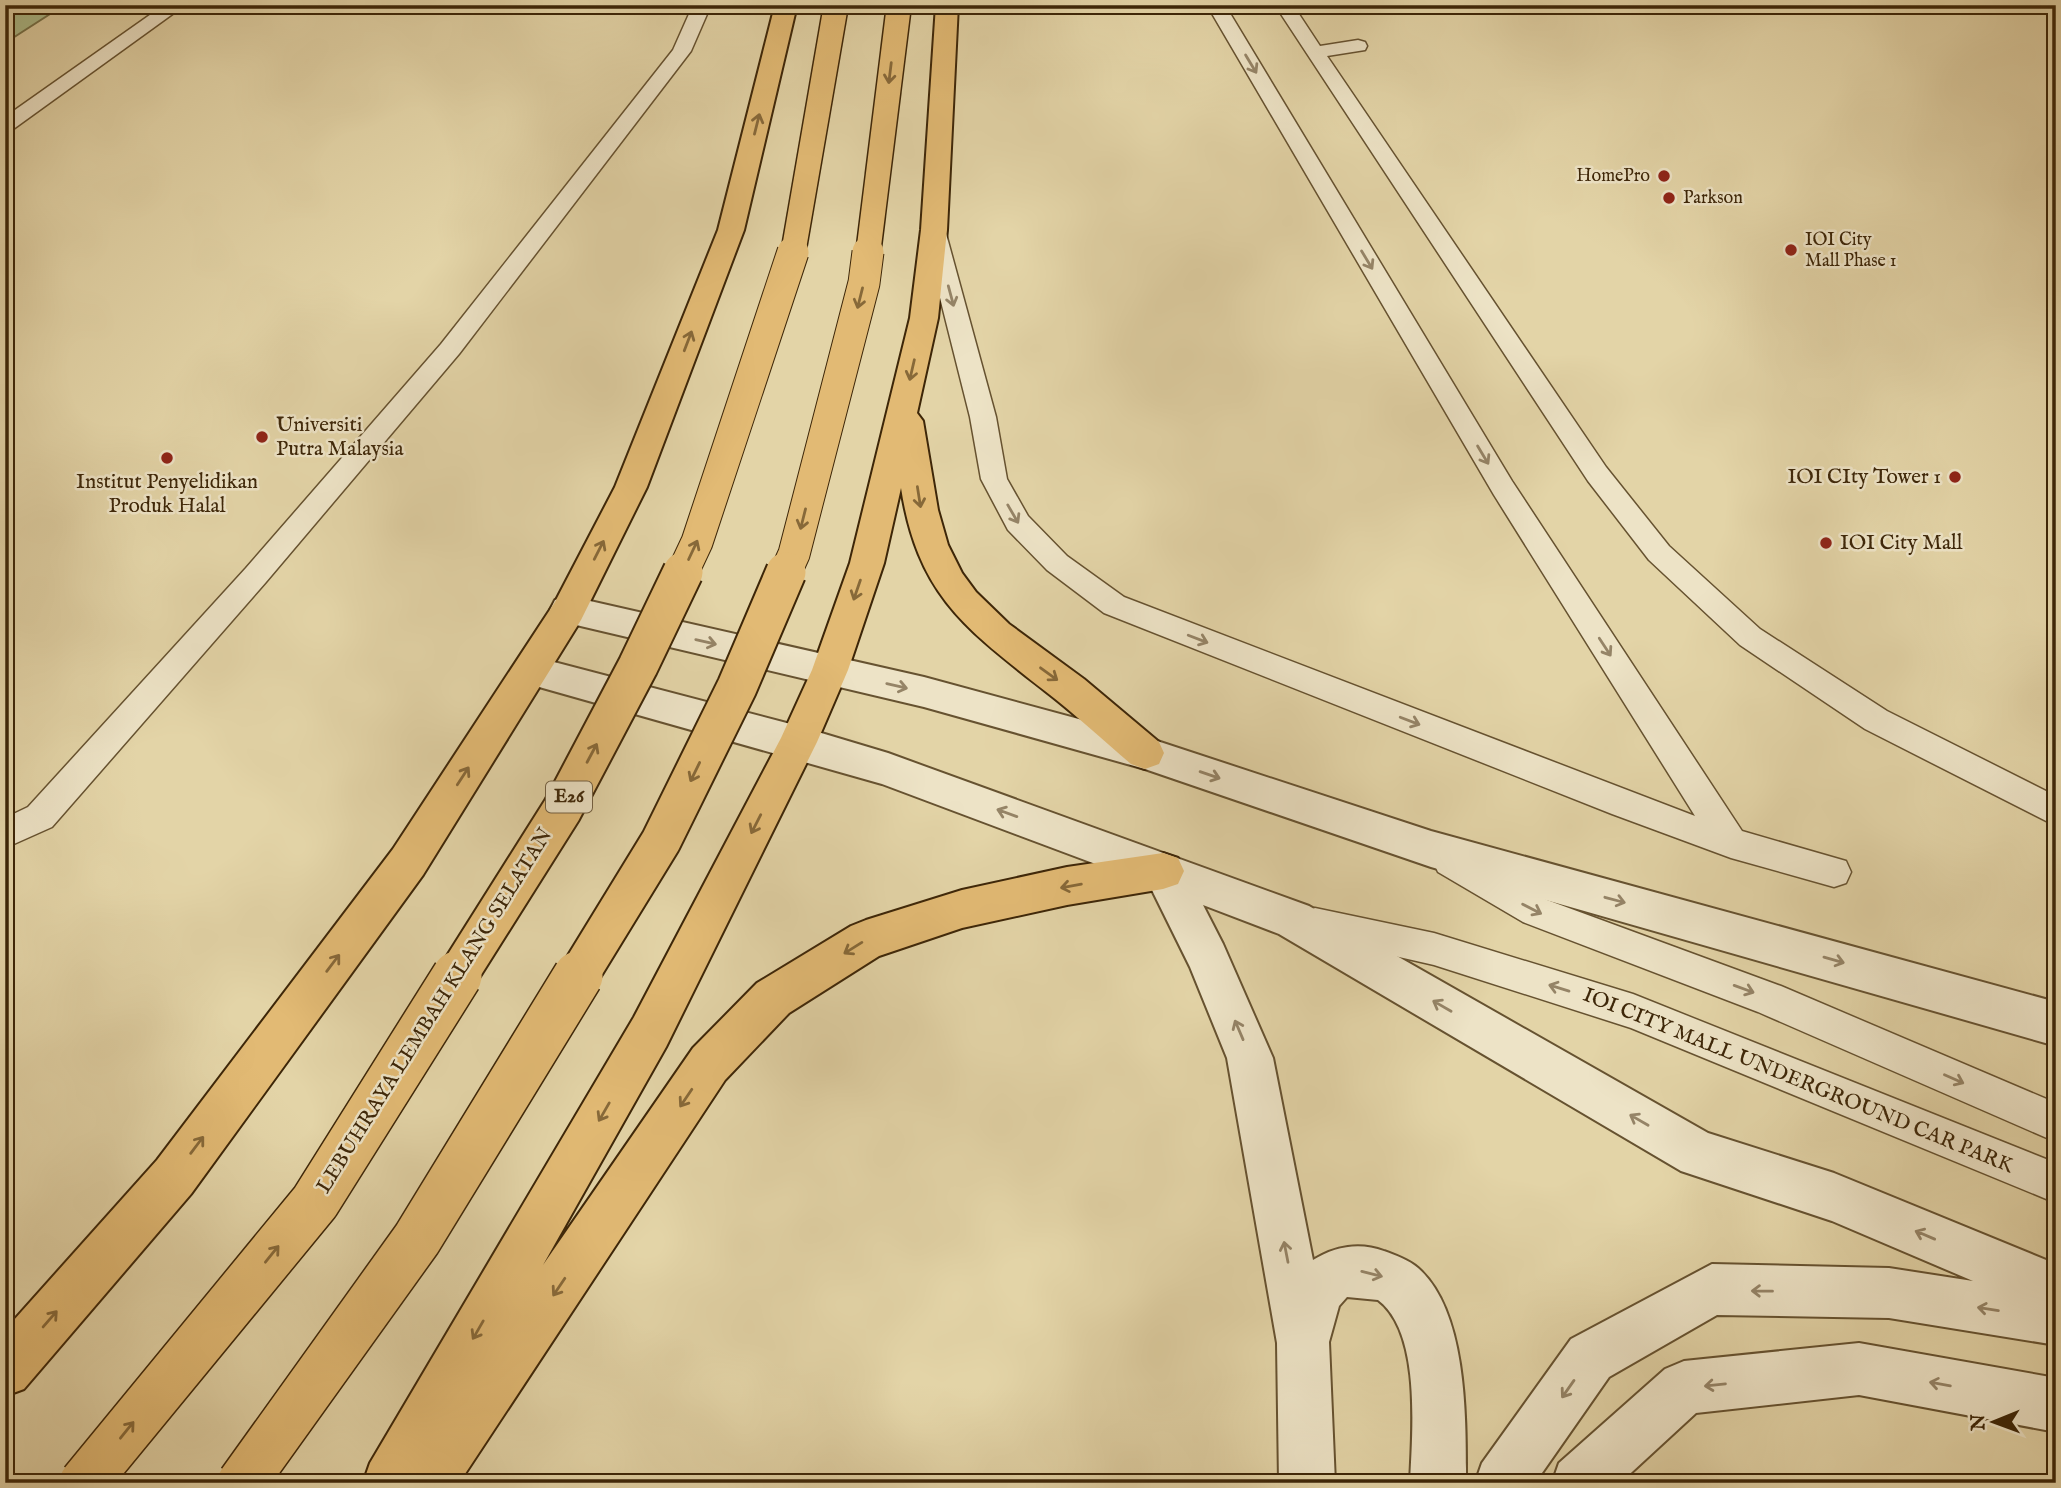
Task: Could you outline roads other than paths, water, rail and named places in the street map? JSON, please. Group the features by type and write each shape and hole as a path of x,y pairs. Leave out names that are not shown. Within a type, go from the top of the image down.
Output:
{"highway":[{"path":"5,1370 174,1177 408,862 568,610 631,487 731,230 786,5"},
{"name":"LEBUHRAYA LEMBAH KLANG SELATAN","path":"84,1483 315,1202 562,810 638,666 698,542 797,241 836,5"},
{"path":"242,1483 417,1239 661,841 737,687 794,554 863,283 899,5"},
{"path":"390,1483 650,1032 798,742 830,670 867,563 924,318 934,230 947,5"},
{"path":"904,405 919,505 938,562 963,603 1019,652 1070,689 1145,753"},
{"path":"426,1483 709,1064 773,998 866,940 962,909 1067,886 1163,871"}],"street":[{"path":"568,610 932,694 1145,753 1431,849 2056,1024"},
{"path":"531,671 798,742 888,769 1294,920 1698,1154 1834,1197 2056,1290"},
{"path":"1163,871 1209,958 1250,1058 1303,1343 1307,1483"},
{"path":"1303,1343 1318,1287 1342,1270 1373,1272 1401,1286 1422,1314 1436,1373 1438,1483"},
{"path":"1502,1483 1590,1358 1712,1290 1889,1293 2056,1319"},
{"path":"1579,1483 1684,1388 1859,1369 2056,1405"}],"lane":[{"path":"5,126 176,5"},
{"path":"5,834 40,817 256,575 450,349 682,51 702,5"},
{"path":"1216,5 1503,488 1731,843"},
{"path":"1284,5 1597,474 1659,553 1750,638 1864,712 2002,786 2056,811"},
{"path":"1315,52 1358,47"},
{"path":"934,230 983,417 994,480 1018,523 1057,563 1114,605 1624,804 1731,843 1834,872"},
{"path":"1431,849 1535,911 1768,998 2056,1124"},
{"name":"IOI CITY MALL UNDERGROUND CAR PARK","path":"1294,920 1434,949 1633,1011 2056,1183"},
{"path":"1969,999 2056,1014"}],"place":[{"name":"HomePro","path":"1664,176"},
{"name":"Parkson","path":"1669,198"},
{"name":"IOI City Mall Phase 1","path":"1791,250"},
{"name":"Universiti Putra Malaysia","path":"262,437"},
{"name":"Institut Penyelidikan Produk Halal","path":"167,458"},
{"name":"IOI CIty Tower 1","path":"1955,477"},
{"name":"IOI City Mall","path":"1826,543"}]}
